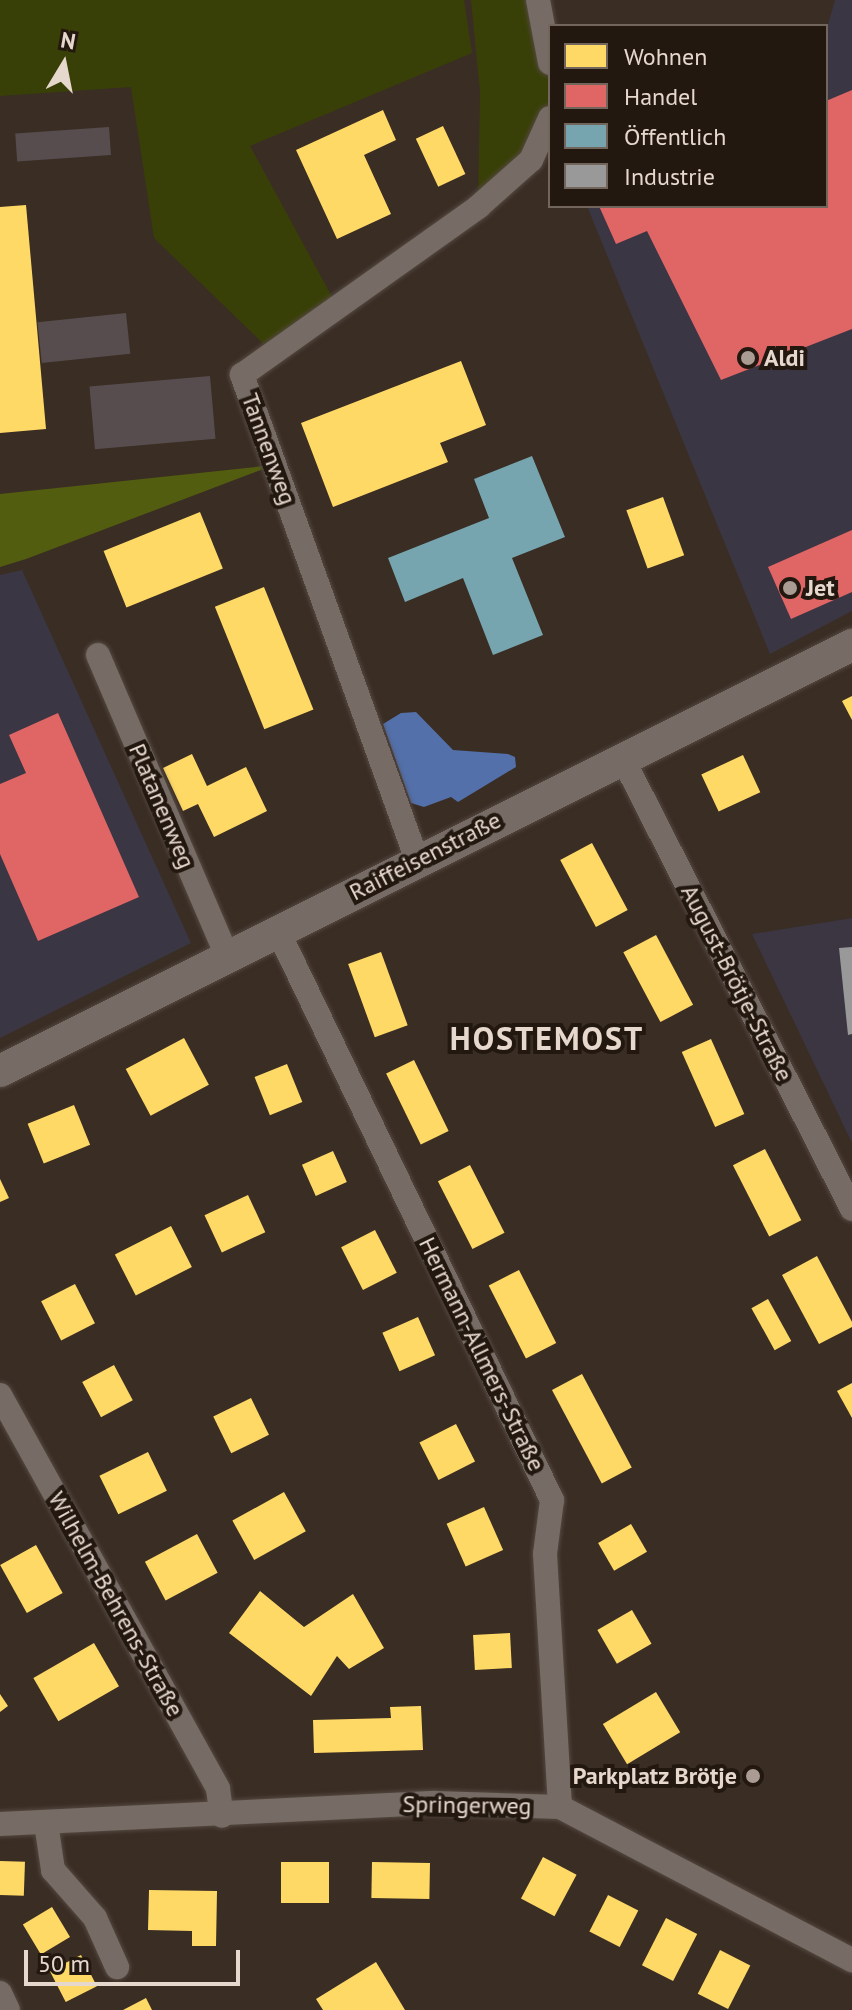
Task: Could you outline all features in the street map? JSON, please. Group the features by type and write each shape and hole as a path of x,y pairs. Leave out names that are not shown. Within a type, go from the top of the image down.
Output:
{"street":[{"path":"538,0 548,52"},
{"name":"Tannenweg","path":"417,860 242,375 478,207 531,160 548,122"},
{"name":"Raiffeisenstraße","path":"0,1071 622,757 852,645"},
{"name":"Platanenweg","path":"98,655 227,956"},
{"name":"August-Brötje-Straße","path":"622,757 852,1209"},
{"name":"Hermann-Allmers-Straße","path":"278,931 552,1500 545,1554 560,1807"},
{"name":"Wilhelm-Behrens-Straße","path":"0,1395 218,1789 222,1816"},
{"name":"Springerweg","path":"0,1824 222,1816 435,1803 560,1807 852,1960"},
{"path":"46,1823 53,1870 95,1918 117,1967"},
{"path":"0,1993 8,2010"}],"shaded area":[{"path":"835,0 852,0 852,611 770,654 588,208 828,208 828,25"},
{"path":"22,570 191,943 0,1038 0,575"},
{"path":"852,918 852,1143 752,934"}],"green space":[{"path":"0,0 464,0 472,53 250,146 337,306 273,353 154,238 131,87 0,96"},
{"path":"471,0 538,0 548,52 548,120 478,207 480,91"},
{"path":"274,465 26,559 0,567 0,494"}],"water":[{"path":"416,712 453,750 508,754 515,757 516,767 458,802 451,797 424,807 411,803 383,724 401,713"}],"building: Wohnen":[{"path":"383,110 396,140 364,155 391,214 337,239 296,150"},
{"path":"443,126 465,174 438,187 416,139"},
{"path":"26,205 46,429 0,433 0,207"},
{"path":"461,361 486,425 440,443 448,462 333,507 301,423"},
{"path":"663,497 684,555 648,569 626,510"},
{"path":"200,512 223,569 126,608 104,551"},
{"path":"264,587 313,709 264,729 215,607"},
{"path":"852,696 852,720 842,701"},
{"path":"192,754 207,786 246,767 267,811 214,837 198,804 183,811 163,768"},
{"path":"743,755 760,792 719,812 701,774"},
{"path":"592,843 628,910 596,927 560,860"},
{"path":"656,935 693,1005 660,1022 623,952"},
{"path":"381,952 408,1025 375,1037 348,964"},
{"path":"184,1038 209,1085 151,1116 126,1069"},
{"path":"711,1039 744,1114 715,1127 682,1052"},
{"path":"414,1060 449,1131 421,1145 386,1074"},
{"path":"287,1064 302,1102 270,1115 255,1077"},
{"path":"74,1105 90,1145 44,1164 28,1124"},
{"path":"765,1149 801,1220 769,1237 733,1165"},
{"path":"333,1151 347,1182 316,1196 302,1165"},
{"path":"470,1165 505,1233 472,1249 438,1181"},
{"path":"0,1179 9,1198 0,1202"},
{"path":"248,1195 265,1232 222,1252 204,1215"},
{"path":"171,1226 192,1267 136,1296 115,1255"},
{"path":"375,1230 397,1273 363,1290 341,1247"},
{"path":"817,1256 852,1322 852,1327 819,1344 782,1275"},
{"path":"519,1270 556,1343 526,1358 489,1285"},
{"path":"75,1284 95,1323 61,1340 41,1301"},
{"path":"768,1299 791,1341 775,1350 751,1308"},
{"path":"418,1317 435,1355 399,1371 382,1333"},
{"path":"114,1365 133,1400 101,1417 82,1382"},
{"path":"582,1374 632,1468 602,1484 552,1390"},
{"path":"852,1383 852,1418 837,1391"},
{"path":"251,1398 269,1435 231,1453 213,1416"},
{"path":"456,1424 475,1461 439,1480 419,1443"},
{"path":"148,1452 167,1491 118,1514 99,1476"},
{"path":"284,1492 306,1531 254,1560 232,1521"},
{"path":"484,1507 503,1550 466,1567 447,1524"},
{"path":"631,1524 647,1552 614,1571 598,1543"},
{"path":"197,1534 218,1573 166,1601 145,1562"},
{"path":"36,1545 63,1593 27,1613 0,1565"},
{"path":"260,1591 304,1627 353,1594 384,1648 349,1669 337,1656 311,1696 229,1633"},
{"path":"632,1610 652,1644 617,1664 597,1630"},
{"path":"510,1633 512,1668 475,1670 473,1635"},
{"path":"94,1643 119,1686 58,1721 33,1678"},
{"path":"656,1692 680,1732 627,1764 603,1724"},
{"path":"0,1694 8,1706 0,1712"},
{"path":"421,1706 423,1750 314,1753 313,1720 391,1718 390,1707"},
{"path":"543,1857 577,1875 554,1916 521,1898"},
{"path":"0,1861 25,1862 24,1896 0,1895"},
{"path":"281,1862 329,1862 329,1903 281,1903"},
{"path":"372,1862 430,1863 429,1899 371,1898"},
{"path":"149,1890 217,1891 216,1946 192,1946 192,1931 148,1930"},
{"path":"608,1895 638,1910 620,1947 589,1932"},
{"path":"52,1907 70,1937 41,1955 23,1925"},
{"path":"666,1918 697,1934 673,1981 642,1965"},
{"path":"720,1950 750,1965 728,2009 698,1994"},
{"path":"81,1955 97,1986 66,2002 50,1971"},
{"path":"376,1962 405,2010 323,2010 316,1999"},
{"path":"146,1998 152,2010 123,2010"}],"building: Handel":[{"path":"852,90 852,329 721,380 647,231 616,244 600,208 828,208 828,100"},
{"path":"852,530 852,592 791,619 768,567"},
{"path":"58,713 139,897 38,941 0,854 0,784 26,773 9,735"}],"building: Öffentlich":[{"path":"532,456 565,537 512,558 543,635 493,655 463,578 405,602 388,558 489,518 474,479"}],"building: Industrie":[{"path":"852,947 852,1034 848,1035 839,948"}],"building: Sonstige":[{"path":"109,127 111,155 17,161 15,134"},
{"path":"126,313 130,354 42,363 37,322"},
{"path":"210,376 215,439 95,449 89,387"}],"place":[{"name":"Aldi","path":"748,358"},
{"name":"Jet","path":"790,588"},
{"name":"Parkplatz Brötje","path":"753,1776"}],"district":[{"name":"HOSTEMOST","path":"547,1038"}]}
